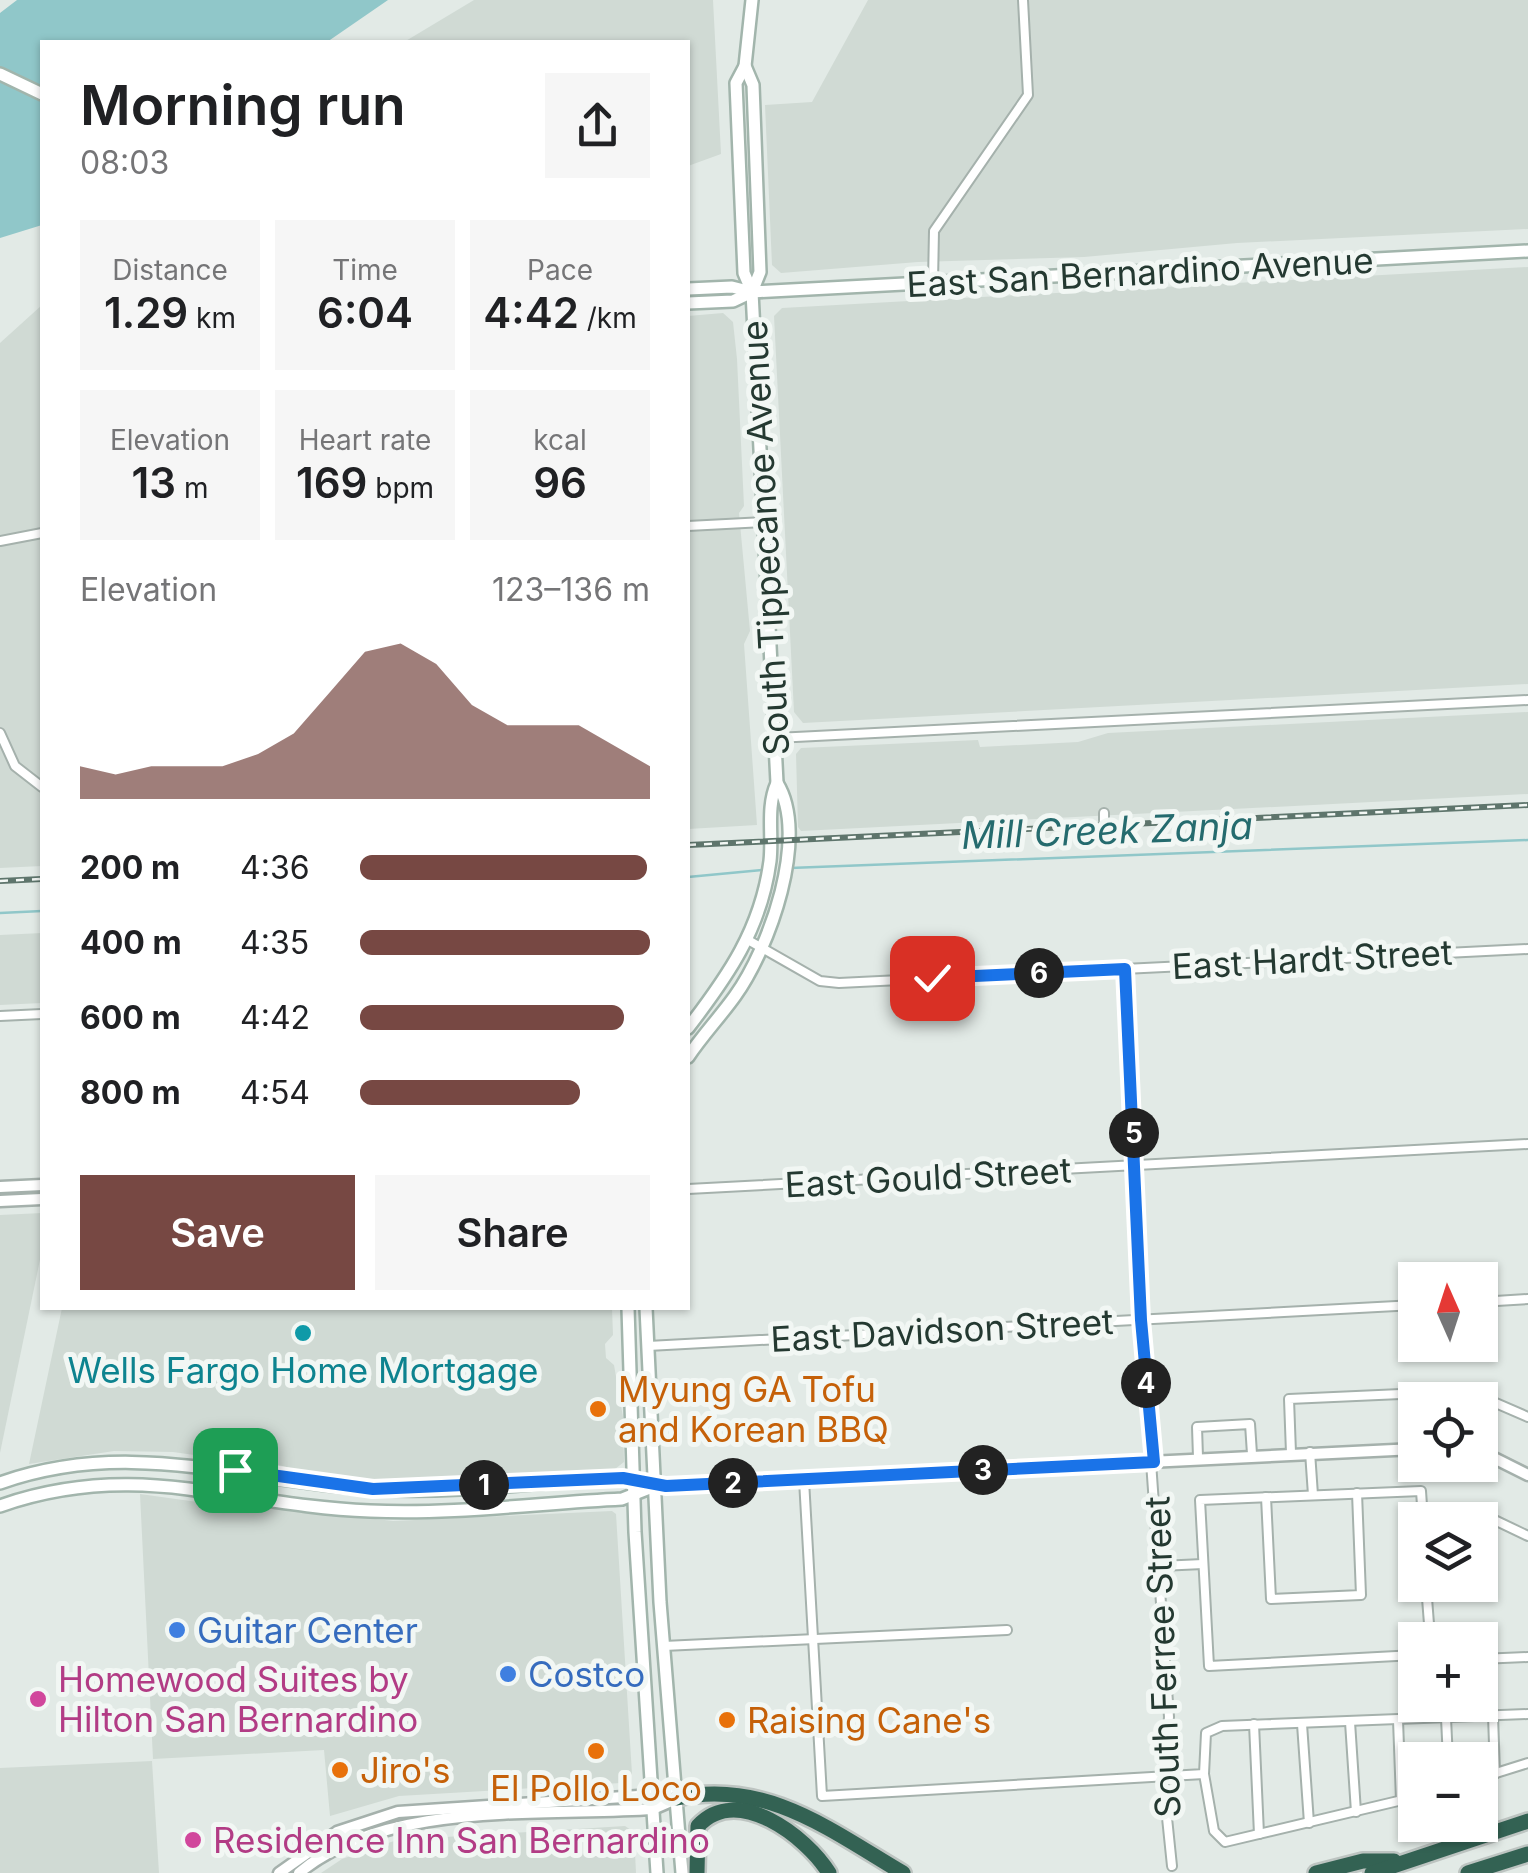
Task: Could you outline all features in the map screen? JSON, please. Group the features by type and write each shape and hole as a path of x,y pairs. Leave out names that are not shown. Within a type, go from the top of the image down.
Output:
{"highway":[{"path":"677,1798 720,1793 769,1799 903,1873"},
{"path":"697,1873 698,1826 716,1813 729,1811 789,1828 830,1873"},
{"path":"1372,1873 1528,1821"},
{"path":"1468,1873 1528,1854"},
{"path":"1316,1873 1364,1861 1408,1861"}],"main road":[{"name":"South Tippecanoe Avenue","path":"690,1024 748,940 766,888 771,797 777,783 752,292 760,272 753,84 745,66 752,0"},
{"path":"0,74 40,93"},
{"name":"East San Bernardino Avenue","path":"752,292 1528,251"},
{"path":"690,289 732,286 752,292"},
{"path":"690,303 732,301 752,292"},
{"name":"South Tippecanoe Avenue","path":"690,1054 736,995 762,946 783,882 786,798 777,783"},
{"path":"690,1028 702,1036"},
{"path":"628,1310 640,1626 657,1873"},
{"path":"646,1310 664,1646 682,1873"},
{"path":"0,1483 74,1464 133,1459 373,1489 635,1480 655,1486"},
{"path":"0,1506 66,1489 131,1482 370,1512 634,1497 655,1486"},
{"path":"640,1626 654,1642 664,1646"}],"street":[{"path":"933,282 934,231 1028,95 1023,0"},
{"path":"690,526 765,522"},
{"path":"0,541 40,533"},
{"path":"776,738 1528,700"},
{"path":"0,734 5,750 22,774 40,787"},
{"name":"East Hardt Street","path":"748,940 830,982 1528,948"},
{"name":"South Ferree Street","path":"1125,969 1141,1320 1169,1716 1163,1779 1172,1866"},
{"path":"0,1016 40,1014"},
{"name":"East Gould Street","path":"690,1190 1528,1144"},
{"path":"0,1187 40,1185"},
{"path":"0,1201 40,1198"},
{"path":"1498,1301 1528,1299"},
{"name":"East Davidson Street","path":"648,1346 1398,1306"},
{"path":"1292,1452 1289,1399 1398,1393"},
{"path":"1498,1404 1528,1417"},
{"path":"1198,1457 1197,1426 1250,1424 1252,1454"},
{"path":"655,1486 1398,1449"},
{"path":"1310,1452 1312,1495"},
{"path":"1498,1461 1528,1475"},
{"path":"804,1480 822,1796 1204,1774"},
{"path":"1398,1657 1209,1666 1200,1500 1421,1491 1422,1502"},
{"path":"1266,1497 1271,1599 1361,1596 1357,1494"},
{"path":"1498,1522 1528,1536"},
{"path":"1160,1566 1203,1564"},
{"path":"664,1646 1007,1630"},
{"path":"1498,1658 1528,1657"},
{"path":"1498,1715 1528,1714"},
{"path":"1398,1720 1222,1726 1206,1734 1204,1774 1219,1840 1309,1824 1398,1801"},
{"path":"1350,1722 1356,1812"},
{"path":"1254,1724 1260,1834"},
{"path":"1302,1724 1309,1824"},
{"path":"1498,1773 1528,1764"},
{"path":"279,1873 338,1832 398,1812 653,1795 677,1798"},
{"path":"299,1873 338,1846 390,1826 654,1809 677,1798"}],"shaded area":[{"path":"474,0 713,0 721,154 690,165 690,40 407,40"},
{"path":"868,0 1528,0 1528,229 1237,243 1084,257 918,262 781,273 772,265 765,105 812,102"},
{"path":"1528,267 1528,684 803,723 794,712 774,316 782,308"},
{"path":"40,307 40,866 0,868 0,343"},
{"path":"723,313 733,322 744,506 739,513 750,631 744,644 757,825 690,829 690,316"},
{"path":"1528,712 1528,794 801,831 798,827 796,754 801,748 978,740 980,747 1078,742 1108,733"},
{"path":"40,933 40,1003 0,1005 0,935"},
{"path":"40,1213 40,1260 0,1453 0,1215"},
{"path":"62,1310 612,1310 613,1335 605,1344 606,1358 614,1365 623,1417 624,1462 615,1469 382,1482 305,1472 271,1463 265,1457 236,1456 230,1460 173,1452 114,1451 29,1464"},
{"path":"140,1494 219,1505 229,1512 257,1512 262,1506 393,1521 612,1511 616,1514 632,1774 621,1783 399,1796 330,1816 324,1750 153,1759"},
{"path":"152,1761 159,1873 0,1873 0,1768"},
{"path":"625,1826 634,1832 636,1873 321,1873 342,1859 397,1840"}],"water":[{"path":"17,0 388,0 330,40 40,40 40,226 0,238 0,13"}],"waterway":[{"name":"Mill Creek Zanja","path":"790,868 1528,840"},
{"name":"Mill Creek Zanja","path":"690,877 762,870"},
{"name":"Mill Creek Zanja","path":"0,913 40,911"}],"railway":[{"path":"690,845 1528,805"},
{"path":"0,881 40,879"}],"place":[{"name":"Wells Fargo Home Mortgage","path":"303,1333"},
{"name":"Myung GA Tofu and Korean BBQ","path":"598,1409"},
{"name":"Guitar Center","path":"177,1630"},
{"name":"Costco","path":"508,1674"},
{"name":"Homewood Suites by Hilton San Bernardino","path":"38,1699"},
{"name":"Raising Cane's","path":"727,1720"},
{"name":"El Pollo Loco","path":"596,1751"},
{"name":"Jiro's","path":"340,1770"},
{"name":"Residence Inn San Bernardino","path":"193,1840"}],"route":[{"path":"235,1470 387,1490 623,1478 666,1486 1154,1462 1141,1320 1125,969 932,978"}]}
